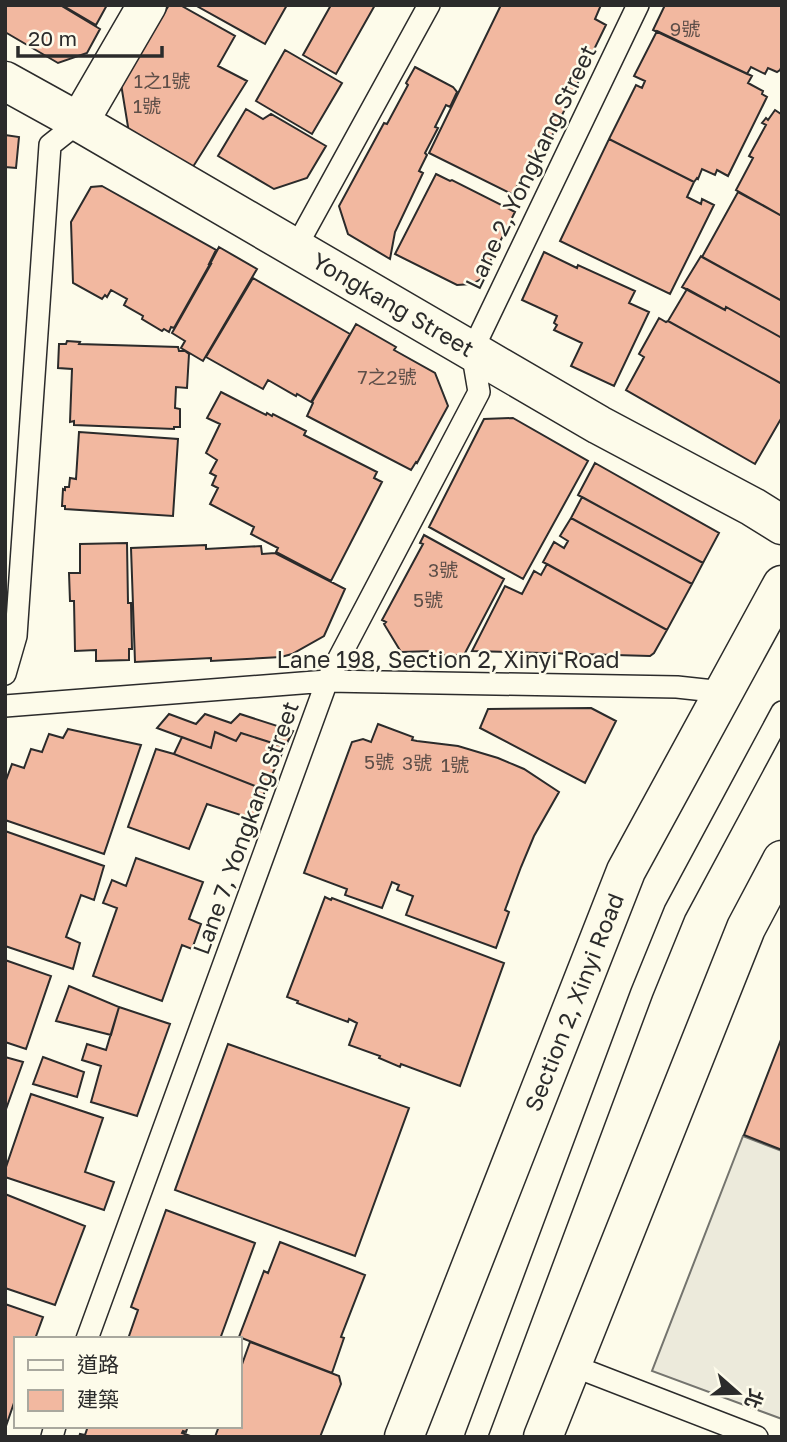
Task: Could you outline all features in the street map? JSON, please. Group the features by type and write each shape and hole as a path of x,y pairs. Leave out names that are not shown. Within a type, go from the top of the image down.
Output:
{"main road":[{"path":"79,122 147,5"},
{"name":"Yongkang Street","path":"5,81 296,247 599,425 753,507 782,526"},
{"name":"Section 2, Xinyi Road","path":"404,1437 626,871 782,585"},
{"path":"543,1437 746,929 782,860"}],"lane":[{"path":"296,247 429,5"},
{"name":"Lane 2, Yongkang Street","path":"472,351 638,5"},
{"path":"5,674 16,636 50,145 79,122"},
{"name":"Lane 7, Yongkang Street","path":"88,1337 327,681 479,392 472,351"},
{"name":"Lane 198, Section 2, Xinyi Road","path":"5,706 327,681 677,687 723,692"},
{"path":"476,1437 642,992 675,911 782,712"},
{"path":"571,1365 757,1437"}],"shaded area":[{"path":"743,1136 782,1151 782,1419 652,1371"}],"building":[{"path":"5,5 60,5 100,29 87,53 58,63 5,32"},
{"path":"62,5 107,5 96,25"},
{"path":"169,5 180,5 235,36 218,66 247,81 191,170 129,133 121,84"},
{"path":"195,5 287,5 265,44"},
{"path":"331,5 375,5 336,74 303,55"},
{"path":"501,5 601,5 595,19 606,25 547,146 541,143 520,187 517,186 512,194 429,153"},
{"path":"665,5 782,5 780,70 777,72 768,68 765,74 751,67 747,74 653,30"},
{"path":"657,31 752,76 748,83 763,91 762,94 767,97 728,176 717,170 715,175 702,169 694,182 609,139 636,85 642,88 645,81 634,76"},
{"path":"285,50 342,83 312,134 256,101"},
{"path":"415,67 453,87 457,92 450,107 446,105 435,127 438,128 419,171 423,173 395,232 390,259 348,234 339,206 384,123 387,124"},
{"path":"246,109 263,119 271,114 326,146 307,178 274,189 218,156"},
{"path":"775,110 781,114 782,112 782,216 736,190 753,158 749,156 766,125 762,123 766,118 768,120"},
{"path":"5,135 19,137 16,168 5,167"},
{"path":"609,139 694,182 687,197 701,204 702,199 714,205 670,294 560,241"},
{"path":"436,174 515,212 481,279 472,284 457,285 395,254"},
{"path":"102,186 216,250 174,328 171,327 169,332 164,329 162,331 142,319 143,316 124,305 127,299 111,290 107,297 105,295 102,299 73,283 71,222 91,187"},
{"path":"738,192 782,216 782,301 702,257"},
{"path":"219,247 257,269 203,361 181,348 185,341 172,333"},
{"path":"544,252 635,291 629,303 649,312 614,386 571,366 582,343 554,330 557,316 522,300"},
{"path":"701,256 782,301 782,338 726,307 725,310 682,287"},
{"path":"253,278 350,334 311,402 268,380 263,389 206,357"},
{"path":"687,289 782,338 782,384 668,321"},
{"path":"659,318 782,384 782,417 755,464 626,390 644,357 639,354"},
{"path":"356,324 435,373 448,406 411,470 307,416 312,402"},
{"path":"67,341 80,342 79,344 178,347 179,351 189,354 187,388 176,387 175,408 180,409 180,427 174,429 74,425 74,421 70,422 72,369 58,368 59,344 66,344"},
{"path":"221,392 266,415 273,414 306,431 304,435 377,472 374,478 382,482 331,581 276,552 278,548 251,534 254,527 210,504 218,488 212,485 216,476 210,473 217,460 206,453 220,424 207,418"},
{"path":"513,418 588,461 523,579 429,527 484,419"},
{"path":"79,432 178,439 173,516 65,509 65,506 62,506 63,489 69,487 70,478 76,479"},
{"path":"595,463 719,533 703,563 578,495"},
{"path":"582,497 703,563 692,584 571,518"},
{"path":"571,518 692,584 667,630 543,562 554,542 564,548 568,541 560,536"},
{"path":"424,535 504,579 464,655 433,656 433,651 401,652 384,624 386,622 382,620 423,544 420,543"},
{"path":"127,543 132,649 129,649 129,660 96,661 96,650 75,651 74,601 70,601 69,573 80,573 80,544"},
{"path":"206,545 206,549 261,546 262,554 275,553 345,589 324,636 292,654 281,657 135,662 131,548"},
{"path":"547,564 667,630 654,653 650,656 472,651 505,586 522,594 534,571 541,575"},
{"path":"591,708 616,721 585,783 480,728 488,709"},
{"path":"169,714 196,724 205,714 231,723 240,714 293,731 285,747 241,733 236,741 215,732 211,748 157,728"},
{"path":"378,724 413,737 412,740 458,746 498,758 524,769 559,792 534,836 521,867 505,910 509,912 496,948 406,915 413,896 397,890 399,885 392,882 382,908 345,895 347,889 304,873 352,742 363,739 371,742"},
{"path":"68,729 141,745 104,854 5,820 5,783 12,764 24,768 31,749 42,752 49,734 63,738"},
{"path":"215,732 236,741 241,733 285,747 265,790 174,754 182,737 211,748"},
{"path":"156,749 265,790 256,820 207,804 189,849 128,827"},
{"path":"5,831 104,866 94,900 81,895 66,937 80,943 73,969 5,946"},
{"path":"136,858 203,882 189,919 201,924 192,949 182,945 162,1001 93,976 117,908 103,903 112,880 126,886"},
{"path":"325,897 504,963 460,1086 401,1064 400,1067 379,1058 380,1056 349,1045 357,1023 349,1019 348,1022 287,997"},
{"path":"5,960 51,976 26,1049 5,1042"},
{"path":"69,986 119,1007 111,1035 56,1021"},
{"path":"119,1007 170,1024 137,1116 91,1102 101,1066 82,1060 87,1044 106,1050"},
{"path":"782,1037 782,1150 744,1135"},
{"path":"228,1044 409,1108 355,1256 175,1190"},
{"path":"5,1057 23,1062 5,1112"},
{"path":"43,1057 84,1072 77,1097 33,1084"},
{"path":"31,1094 103,1118 85,1172 114,1182 104,1210 5,1177"},
{"path":"5,1194 85,1226 55,1305 5,1288"},
{"path":"166,1210 255,1243 221,1337 129,1337 138,1310 131,1307"},
{"path":"280,1242 365,1275 341,1337 344,1338 332,1373 239,1337 264,1271 268,1273"},
{"path":"5,1304 43,1317 36,1337 14,1337 14,1403 5,1429"},
{"path":"250,1342 339,1376 341,1384 320,1437 215,1437 218,1428 242,1428 242,1364"},
{"path":"87,1428 187,1428 182,1433 193,1437 79,1437 80,1434 85,1435"}]}
